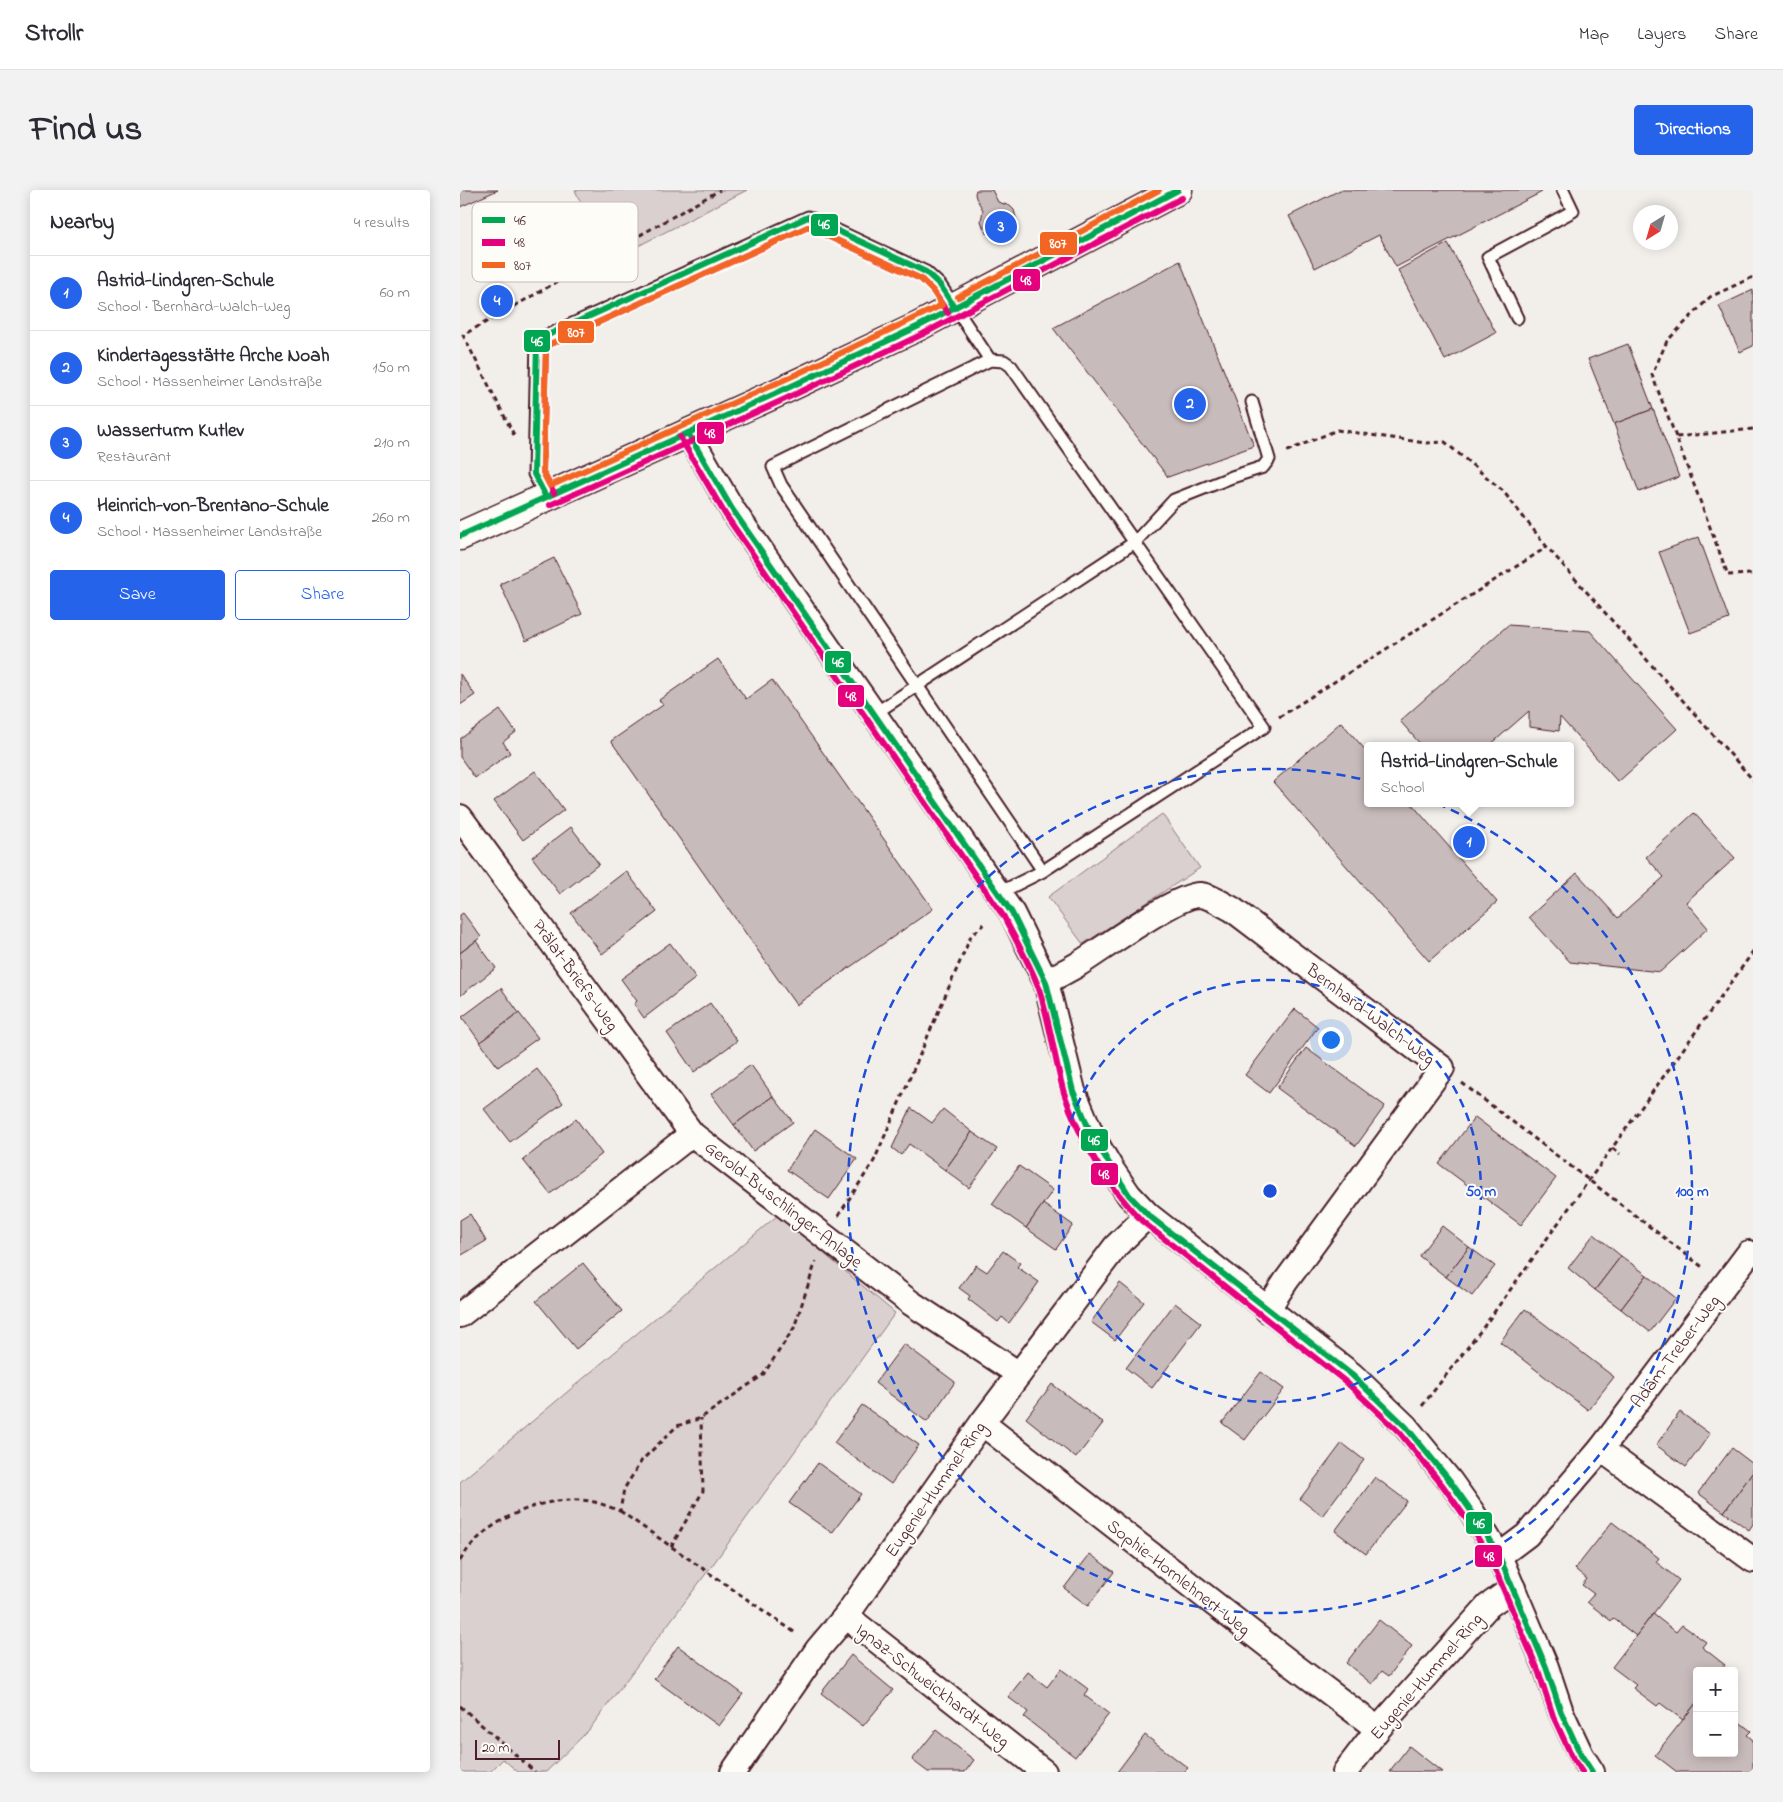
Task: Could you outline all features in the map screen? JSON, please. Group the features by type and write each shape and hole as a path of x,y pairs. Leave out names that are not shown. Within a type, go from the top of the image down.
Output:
{"street":[{"path":"460,536 779,392 955,308 1178,190"},
{"path":"688,433 732,509 999,893 1022,930 1046,982 1073,1091 1092,1136 1125,1188 1148,1215 1352,1375 1406,1427 1450,1481 1499,1556 1546,1667 1561,1712 1580,1756 1592,1772"},
{"name":"Prälat-Briefs-Weg","path":"460,817 692,1134"},
{"name":"Bernhard-Walch-Weg","path":"1046,982 1076,966 1184,898 1199,895 1217,900 1232,909 1442,1068 1286,1281 1267,1310"},
{"name":"Gerold-Buschlinger-Anlage","path":"460,1315 692,1134 911,1303 1019,1374"},
{"name":"Eugenie-Hummel-Ring","path":"733,1772 818,1649 846,1616 982,1423 1116,1246 1148,1215"},
{"name":"Adam-Treber-Weg","path":"1499,1556 1527,1535 1601,1449 1749,1253"},
{"name":"Sophie-Hornlehnert-Weg","path":"982,1423 1378,1729"},
{"path":"1601,1449 1753,1560"},
{"name":"Eugenie-Hummel-Ring","path":"1345,1772 1378,1729 1488,1606 1512,1588"},
{"name":"Ignaz-Schweickhardt-Weg","path":"846,1616 1044,1772"}],"lane":[{"path":"1517,318 1488,257 1573,211 1563,190"},
{"path":"546,497 534,474 537,340 808,216 926,272 940,286 990,360"},
{"path":"999,893 1043,871 1264,727 1011,366 1004,361 990,360 772,467 781,485 1043,871"},
{"path":"874,714 1135,542 1174,500 1263,467 1269,459 1252,402"}],"path":[{"path":"1753,277 1710,297 1667,341 1652,375 1728,575 1753,574"},
{"path":"1676,437 1753,429"},
{"path":"1269,459 1337,430 1426,443 1445,442 1504,491 1547,547 1753,780"},
{"path":"1264,727 1547,547"},
{"path":"620,1510 624,1489 642,1460 676,1426 701,1418 763,1375 794,1328 824,1236 874,1161 970,936 984,924"},
{"path":"1406,1427 1482,1329 1753,952"},
{"path":"1442,1068 1725,1284"},
{"path":"1612,1148 1620,1154"},
{"path":"672,1546 703,1491 701,1418"},
{"path":"460,1561 467,1548 485,1531 508,1517 536,1506 566,1500 591,1501 620,1510 818,1649"},
{"path":"460,1706 536,1772"}],"shaded area":[{"path":"575,190 747,190 638,246 638,202 580,202"},
{"path":"1162,814 1200,868 1083,944 1048,897"},
{"path":"778,1215 895,1313 711,1567 588,1731 546,1772 518,1772 503,1759 490,1772 460,1772 460,1482"}],"building":[{"path":"460,190 498,190 460,207"},
{"path":"976,190 992,190 998,202 1010,206 1014,210 1017,222 1012,233 1001,239 985,232 981,221 983,210 976,198"},
{"path":"1340,190 1541,190 1542,192 1396,267 1379,235 1315,268 1289,216"},
{"path":"1448,243 1496,333 1445,360 1398,270"},
{"path":"1180,261 1254,446 1168,477 1053,328"},
{"path":"1753,290 1753,346 1740,352 1719,306"},
{"path":"1628,344 1653,409 1614,424 1588,359"},
{"path":"1653,409 1679,477 1639,492 1614,424"},
{"path":"1699,537 1729,619 1690,633 1659,552"},
{"path":"554,558 582,614 526,641 500,584"},
{"path":"1508,625 1590,631 1677,729 1618,782 1560,717 1559,731 1529,727 1529,711 1494,742 1418,742 1400,721"},
{"path":"718,659 746,699 772,680 933,909 796,1005 611,741 663,705 659,700"},
{"path":"460,674 475,695 460,705"},
{"path":"500,710 516,732 503,742 510,753 475,778 460,757 460,739"},
{"path":"1341,722 1364,748 1364,807 1414,807 1497,902 1429,961 1273,782"},
{"path":"535,771 564,810 523,840 494,801"},
{"path":"1694,813 1735,858 1686,902 1708,928 1660,972 1570,962 1529,917 1577,873 1618,918 1664,877 1646,857"},
{"path":"571,827 599,864 560,894 532,857"},
{"path":"626,871 657,912 602,954 571,913"},
{"path":"463,913 481,937 460,953 460,915"},
{"path":"476,941 496,968 460,996 460,953"},
{"path":"670,943 696,978 644,1018 634,1004 637,1001 621,979"},
{"path":"501,988 519,1013 480,1042 462,1017"},
{"path":"710,1003 737,1041 694,1072 667,1033"},
{"path":"1295,1009 1318,1027 1269,1093 1245,1075"},
{"path":"519,1013 538,1038 498,1067 480,1042"},
{"path":"1306,1048 1385,1106 1356,1146 1277,1088"},
{"path":"751,1065 773,1096 734,1125 711,1094"},
{"path":"537,1069 563,1103 510,1142 484,1109"},
{"path":"773,1096 793,1122 753,1151 734,1125"},
{"path":"911,1108 932,1123 943,1109 972,1132 945,1170 909,1144 901,1155 892,1148"},
{"path":"1475,1117 1556,1178 1521,1225 1439,1164"},
{"path":"576,1119 602,1154 550,1194 523,1160"},
{"path":"815,1129 857,1159 829,1199 787,1170"},
{"path":"972,1132 997,1149 969,1188 945,1170"},
{"path":"1019,1166 1053,1190 1026,1228 992,1204"},
{"path":"1043,1204 1073,1225 1056,1249 1026,1228"},
{"path":"470,1214 486,1241 460,1256 460,1220"},
{"path":"1442,1226 1469,1247 1446,1277 1419,1256"},
{"path":"1594,1234 1621,1256 1595,1290 1568,1268"},
{"path":"1469,1247 1495,1266 1472,1296 1446,1277"},
{"path":"1003,1251 1020,1263 1017,1267 1039,1282 1009,1323 1002,1317 998,1322 968,1299 970,1296 959,1288 976,1265 987,1272"},
{"path":"1621,1256 1647,1275 1621,1309 1595,1290"},
{"path":"583,1263 622,1311 576,1349 536,1301"},
{"path":"1647,1275 1676,1298 1650,1332 1621,1309"},
{"path":"1120,1283 1144,1302 1115,1340 1091,1322"},
{"path":"1175,1303 1201,1323 1152,1388 1126,1368"},
{"path":"1525,1309 1614,1377 1588,1410 1500,1342"},
{"path":"904,1344 955,1382 927,1422 875,1383"},
{"path":"1261,1372 1284,1389 1245,1440 1222,1423"},
{"path":"1052,1384 1103,1423 1076,1458 1026,1418"},
{"path":"862,1405 919,1445 891,1484 834,1443"},
{"path":"1680,1412 1710,1434 1686,1467 1656,1445"},
{"path":"1342,1443 1364,1460 1322,1516 1300,1499"},
{"path":"1732,1448 1753,1464 1753,1472 1724,1512 1698,1493"},
{"path":"818,1463 861,1494 832,1533 789,1503"},
{"path":"1753,1472 1753,1524 1749,1530 1724,1512"},
{"path":"1375,1477 1407,1501 1366,1554 1335,1531"},
{"path":"1612,1522 1659,1558 1656,1562 1679,1580 1636,1636 1613,1618 1611,1621 1587,1602 1594,1594 1582,1585 1587,1579 1575,1569"},
{"path":"1090,1554 1114,1572 1088,1606 1064,1588"},
{"path":"1653,1614 1676,1632 1682,1625 1706,1642 1702,1647 1725,1665 1724,1667 1693,1667 1693,1707 1683,1720 1660,1703 1657,1706 1633,1688 1636,1685 1612,1667"},
{"path":"1379,1620 1412,1646 1389,1676 1382,1671 1372,1684 1346,1663"},
{"path":"678,1646 743,1694 719,1726 654,1679"},
{"path":"851,1655 893,1690 863,1726 821,1693"},
{"path":"1061,1669 1088,1689 1084,1695 1109,1714 1075,1757 1024,1717 1028,1712 1008,1697 1028,1672 1047,1687"},
{"path":"1693,1707 1693,1757 1738,1757 1738,1721 1751,1731 1747,1735 1753,1740 1753,1772 1677,1772 1655,1755"},
{"path":"936,1730 974,1760 965,1772 928,1772 912,1760"},
{"path":"1145,1735 1188,1768 1184,1772 1117,1772"},
{"path":"1409,1746 1442,1772 1389,1772"}],"transit line":[{"name":"807","path":"958,297 1159,190"},
{"name":"46","path":"460,536 779,392 919,326 1178,190"},
{"name":"48","path":"550,505 783,400 923,334 1182,198"},
{"name":"46","path":"546,497 534,474 537,340 808,217 926,272 940,285 955,308"},
{"name":"48","path":"554,493 543,472 546,346 808,227 921,279 933,291 948,313"},
{"name":"807","path":"808,227 921,279 933,291 942,305 799,373 550,486 543,472 546,346 808,227"},
{"name":"46","path":"688,433 732,509 1012,913 1046,982 1073,1091 1092,1136 1129,1195 1148,1215 1352,1375 1406,1427 1450,1481 1499,1556 1546,1667 1561,1712 1581,1755 1592,1772"},
{"name":"48","path":"680,437 725,514 1004,917 1027,960 1038,986 1046,1012 1064,1093 1078,1128 1096,1162 1118,1194 1143,1222 1346,1382 1400,1433 1443,1486 1465,1517 1491,1560 1538,1670 1553,1716 1573,1759 1582,1772"}],"place":[{"name":"Wasserturm Kutlev","path":"1001,227"},
{"name":"Heinrich-von-Brentano-Schule","path":"497,301"},
{"name":"Kindertagesstätte Arche Noah","path":"1190,404"},
{"name":"Astrid-Lindgren-Schule","path":"1469,842"}]}
